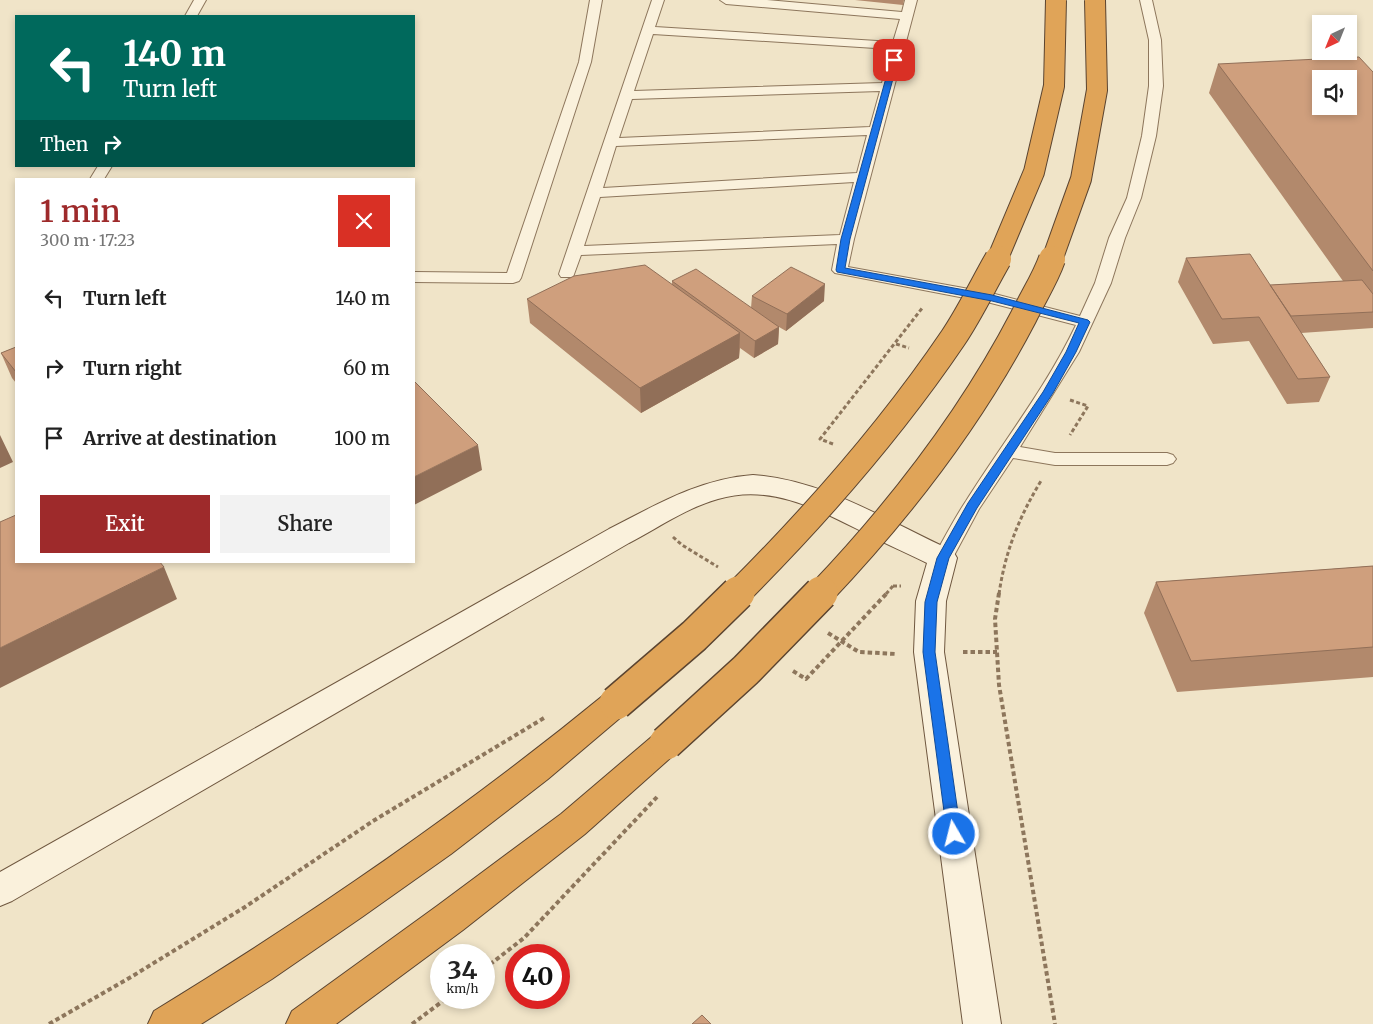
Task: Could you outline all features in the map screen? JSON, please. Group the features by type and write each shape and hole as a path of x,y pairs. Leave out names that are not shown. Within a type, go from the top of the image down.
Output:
{"highway":[{"path":"167,1024 247,974 406,866 525,778 616,703 718,613 795,536 860,463 915,392 957,330 992,273 1013,227 1036,166 1049,118 1055,74 1058,23 1056,0"},
{"path":"305,1024 450,918 573,824 666,743 770,646 848,564 918,479 967,412 1008,346 1042,286 1061,238 1083,175 1094,124 1098,79 1099,26 1095,0"}],"street":[{"path":"0,890 619,536 691,499 713,491 737,486 765,484 788,487 815,497 943,558 931,602 929,652 982,1024"}],"lane":[{"path":"191,15 200,0"},
{"path":"415,278 513,278 585,62 596,0"},
{"path":"567,274 658,0"},
{"path":"726,0 907,16"},
{"path":"911,0 862,177 840,270 1000,300 1085,322"},
{"path":"943,558 972,506 1047,393 1071,352 1103,283 1134,198 1149,136 1156,86 1155,40 1146,0"},
{"path":"648,30 898,46"},
{"path":"626,95 887,87"},
{"path":"611,142 875,131"},
{"path":"594,193 862,177"},
{"path":"575,251 846,239"},
{"path":"1009,451 1055,459 1167,459"}],"path":[{"path":"836,446 820,439 927,302 932,287"},
{"path":"896,344 915,350"},
{"path":"910,352 916,345"},
{"path":"1047,393 1088,406 1023,511 1002,573 996,619 999,685 1055,1024"},
{"path":"653,519 682,546 724,571"},
{"path":"789,668 806,679 892,586"},
{"path":"826,631 860,652 896,654 997,652"},
{"path":"49,1024 131,977 220,922 373,821 546,716"},
{"path":"495,960 524,938 664,790"},
{"path":"412,1024 432,1009"}],"building":[{"path":"1359,57 1373,72 1373,271 1218,64 1312,59 1358,60"},
{"path":"1250,254 1330,377 1298,379 1259,317 1222,319 1186,258"},
{"path":"645,265 740,333 640,388 527,299 574,276"},
{"path":"791,267 825,284 787,314 752,296"},
{"path":"696,269 779,327 755,341 672,281"},
{"path":"1362,280 1373,294 1373,312 1291,316 1270,285"},
{"path":"15,347 15,371 1,353"},
{"path":"415,382 478,445 415,476"},
{"path":"15,515 15,563 161,563 164,567 0,648 0,522"},
{"path":"1373,566 1373,647 1191,661 1156,582"},
{"path":"702,1015 711,1024 692,1024"}],"route":[{"path":"894,60 846,239 840,270 992,298 1085,322 1071,352 1047,393 972,506 943,558 931,602 929,652 954,834"}]}
